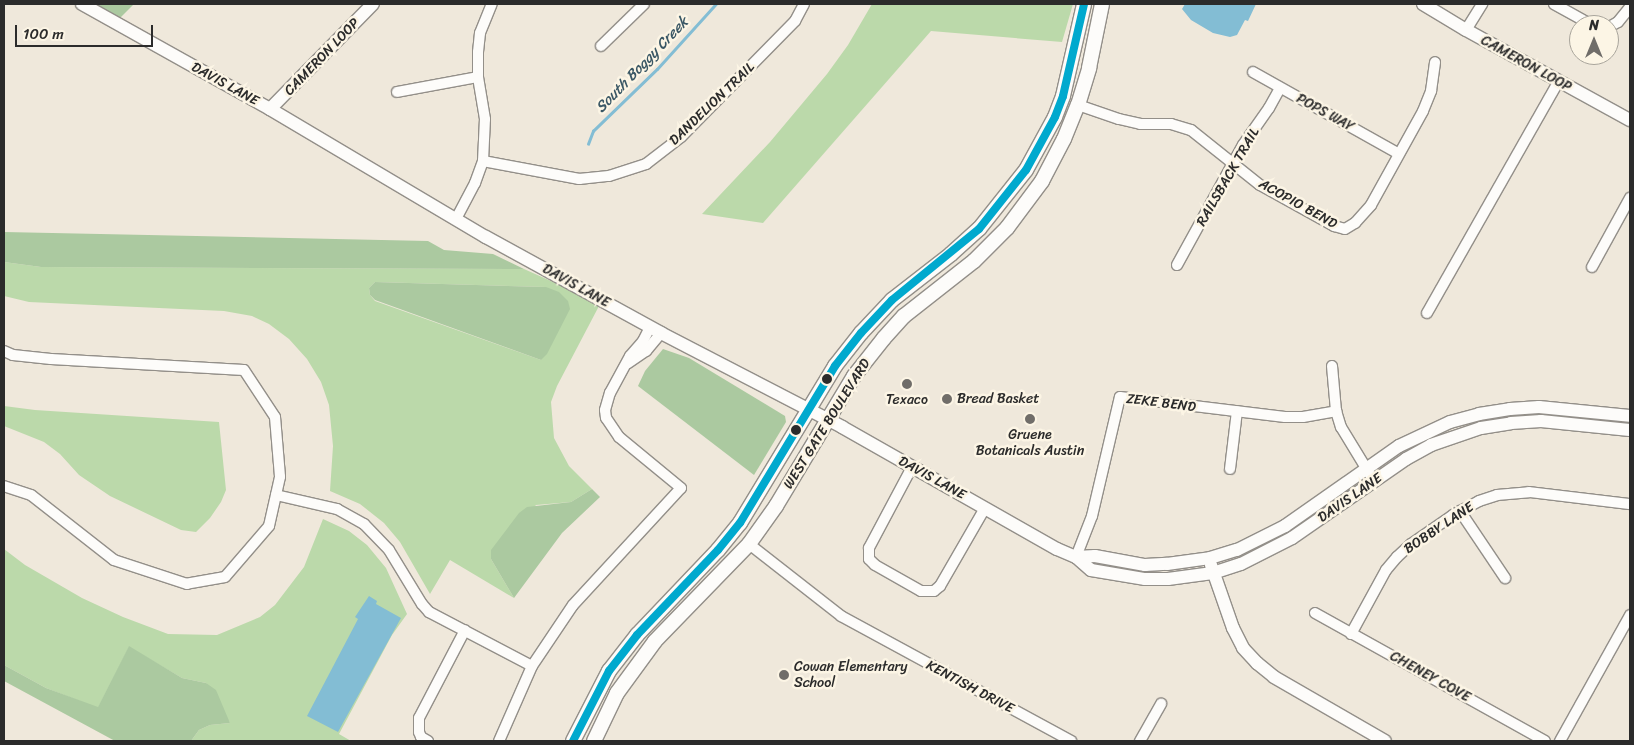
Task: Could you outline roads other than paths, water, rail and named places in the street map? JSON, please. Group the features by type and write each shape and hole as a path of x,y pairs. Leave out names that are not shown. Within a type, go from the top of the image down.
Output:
{"main road":[{"name":"WEST GATE BOULEVARD","path":"573,741 609,671 630,642 718,550 740,523 835,366 860,333 892,300 951,254 979,229 1026,170 1061,101 1084,4"},
{"name":"WEST GATE BOULEVARD","path":"594,741 617,693 655,641 692,605 749,544 776,506 854,376 884,338 904,316 974,261 1007,228 1048,170 1078,105 1089,68 1102,4"},
{"path":"1078,105 1072,97 1082,45 1079,27"},
{"path":"1048,170 1052,151 1065,114 1064,105 1061,101"},
{"path":"666,604 681,602 692,605"},
{"path":"581,741 603,682"}],"street":[{"name":"DAVIS LANE","path":"82,4 270,109 456,220 655,330 828,419 1057,550 1076,557 1091,570 1144,579 1214,573 1241,564 1275,548 1431,445 1480,428 1541,421 1630,430"},
{"name":"CAMERON LOOP","path":"270,109 373,4"},
{"path":"456,220 476,183 483,161 485,119 478,77 480,33 492,4"},
{"path":"601,46 644,4"},
{"name":"DANDELION TRAIL","path":"483,161 579,179 609,176 646,164 681,137 795,21 804,4"},
{"name":"CAMERON LOOP","path":"1423,4 1558,82 1630,120"},
{"path":"1466,30 1482,4"},
{"path":"1554,4 1574,15"},
{"path":"1619,21 1630,7"},
{"name":"ACOPIO BEND","path":"1078,105 1136,123 1181,126 1202,137 1260,185 1334,226 1346,229 1355,223 1371,205 1428,100 1435,62"},
{"name":"POPS WAY","path":"1253,72 1399,154"},
{"path":"397,92 478,77"},
{"path":"1426,313 1558,82"},
{"name":"RAILSBACK TRAIL","path":"1177,266 1234,162 1280,88"},
{"path":"1592,267 1630,198"},
{"path":"499,741 532,666 574,605 681,488 634,451 608,423 605,410 628,363 646,352 655,330"},
{"path":"4,351 13,356 244,370 275,417 280,477 268,526 225,577 187,584 114,560 31,495 4,486"},
{"path":"1332,366 1336,411 1349,441 1374,481"},
{"name":"ZEKE BEND","path":"1076,557 1092,516 1120,397 1237,412 1303,417 1336,411"},
{"name":"DAVIS LANE","path":"1076,557 1095,556 1146,564 1167,564 1210,558 1237,550 1261,540 1285,526 1366,468 1424,433 1479,414 1539,407 1630,416"},
{"path":"1230,469 1237,412"},
{"path":"912,467 871,543 868,554 874,566 921,591 934,591 940,586 985,508"},
{"name":"BOBBY LANE","path":"1351,634 1386,570 1396,557 1410,544 1460,511 1479,501 1514,493 1630,504"},
{"path":"276,495 337,509 364,524 389,550 425,609 532,666"},
{"path":"1460,511 1505,578"},
{"name":"KENTISH DRIVE","path":"749,544 841,616 1071,741"},
{"path":"1210,558 1233,628 1243,648 1257,663 1274,677 1386,741"},
{"name":"CHENEY COVE","path":"1315,613 1545,741"},
{"path":"1560,741 1630,615"},
{"path":"428,741 420,737 418,732 419,718 465,630"},
{"path":"1140,741 1161,704"}],"water":[{"path":"1185,4 1256,4 1248,21 1245,20 1237,35 1230,37 1213,33 1191,20 1182,9"},
{"path":"369,596 377,601 376,604 401,618 338,732 307,716 358,619 355,617"}],"waterway":[{"name":"South Boggy Creek","path":"588,144 593,131 657,69 716,4"}],"place":[{"name":"Texaco","path":"907,384"},
{"name":"Bread Basket","path":"947,399"},
{"name":"Gruene Botanicals Austin","path":"1030,419"},
{"name":"Cowan Elementary School","path":"784,675"}]}
